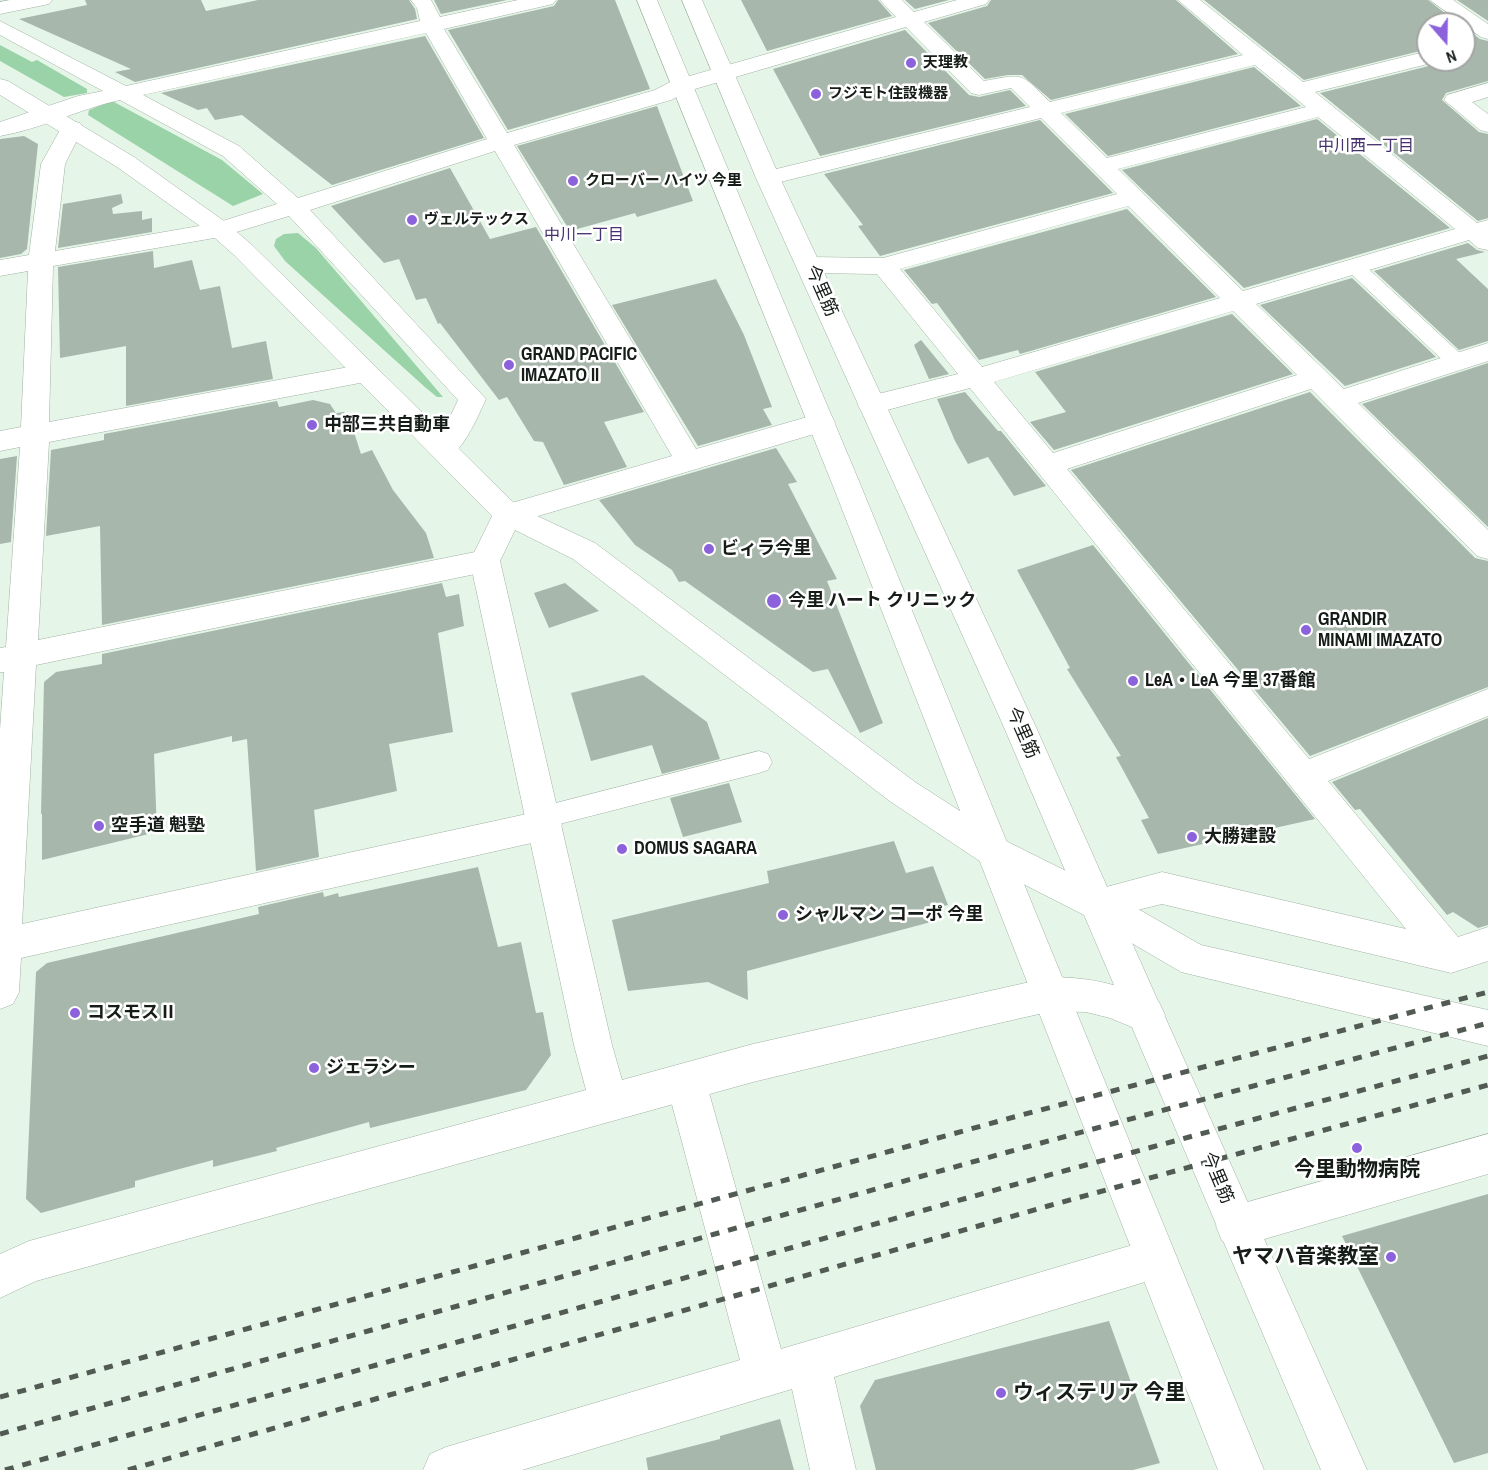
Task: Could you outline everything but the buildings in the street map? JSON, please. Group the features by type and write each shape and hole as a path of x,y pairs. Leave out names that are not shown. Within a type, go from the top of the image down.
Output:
{"street":[{"path":"0,8 42,0"},
{"path":"421,0 427,8 431,24 688,460"},
{"path":"0,129 12,127 47,113 122,93 546,0"},
{"path":"647,0 672,91 820,422 996,853 1241,1470"},
{"name":"今里筋","path":"692,0 768,177 1011,708 1344,1470"},
{"path":"890,0 979,88 1016,81 1488,548"},
{"path":"0,268 220,230 501,142 979,0"},
{"path":"1188,0 1322,109 1483,234"},
{"path":"1440,0 1458,12"},
{"path":"1473,12 1488,8"},
{"path":"0,27 231,151 295,208 472,399 460,425 442,448"},
{"path":"768,177 1259,58"},
{"path":"1299,90 1416,60"},
{"path":"0,86 72,128 191,207 220,230 508,514 584,552 903,792 996,853 1097,904 1194,960 1488,1028"},
{"path":"1488,90 1455,100 1488,126"},
{"path":"1102,166 1322,109"},
{"path":"0,992 11,658 35,435 41,262 53,164 72,128"},
{"path":"809,265 884,266 1133,197"},
{"path":"872,405 975,378 1355,267 1483,234"},
{"path":"884,266 1451,956"},
{"path":"1338,400 1488,352"},
{"path":"0,441 365,373"},
{"path":"1047,465 1317,378"},
{"path":"609,1102 593,1045 485,561 508,514 820,422"},
{"path":"11,658 485,561"},
{"path":"1303,776 1488,702"},
{"path":"1,946 544,821"},
{"path":"1097,904 1162,888 1451,956 1488,944"},
{"path":"0,1277 29,1262 609,1102 753,1064 1052,994 1086,994 1113,1001 1146,1015"},
{"path":"686,1082 765,1375"},
{"path":"1237,1226 1488,1154"},
{"path":"446,1470 499,1463 765,1375 809,1364 1156,1259"},
{"path":"809,1364 833,1470"}],"lane":[{"path":"1355,267 1457,362"},
{"path":"544,821 759,762"}],"green space":[{"path":"0,45 32,62 37,60 87,89 87,93 64,97 0,61"},
{"path":"114,102 222,160 263,194 233,206 88,115 89,110"},
{"path":"298,233 316,248 443,397 437,397 426,388 285,261 274,246 276,239 284,234"}],"railway":[{"path":"0,1397 1014,1117 1488,992"},
{"path":"0,1434 1026,1147 1488,1023"},
{"path":"5,1470 1038,1178 1488,1056"},
{"path":"128,1470 1048,1206 1488,1085"}],"place":[{"name":"天理教","path":"911,63"},
{"name":"フジモト住設機器","path":"816,94"},
{"name":"クローバー ハイツ 今里","path":"573,181"},
{"name":"ヴェルテックス","path":"412,220"},
{"name":"GRAND PACIFIC IMAZATO II","path":"509,365"},
{"name":"中部三共自動車","path":"312,425"},
{"name":"ビィラ今里","path":"709,549"},
{"name":"今里 ハート クリニック","path":"774,601"},
{"name":"GRANDIR MINAMI IMAZATO","path":"1306,630"},
{"name":"LeA・LeA 今里 37番館","path":"1133,681"},
{"name":"空手道 魁塾","path":"99,826"},
{"name":"大勝建設","path":"1192,837"},
{"name":"DOMUS SAGARA","path":"622,849"},
{"name":"シャルマン コーポ 今里","path":"783,915"},
{"name":"コスモスⅡ","path":"75,1013"},
{"name":"ジェラシー","path":"314,1068"},
{"name":"今里動物病院","path":"1357,1148"},
{"name":"ヤマハ音楽教室","path":"1391,1257"},
{"name":"ウィステリア 今里","path":"1001,1393"}],"district":[{"name":"中川西一丁目","path":"1366,147"},
{"name":"中川一丁目","path":"584,236"}]}
